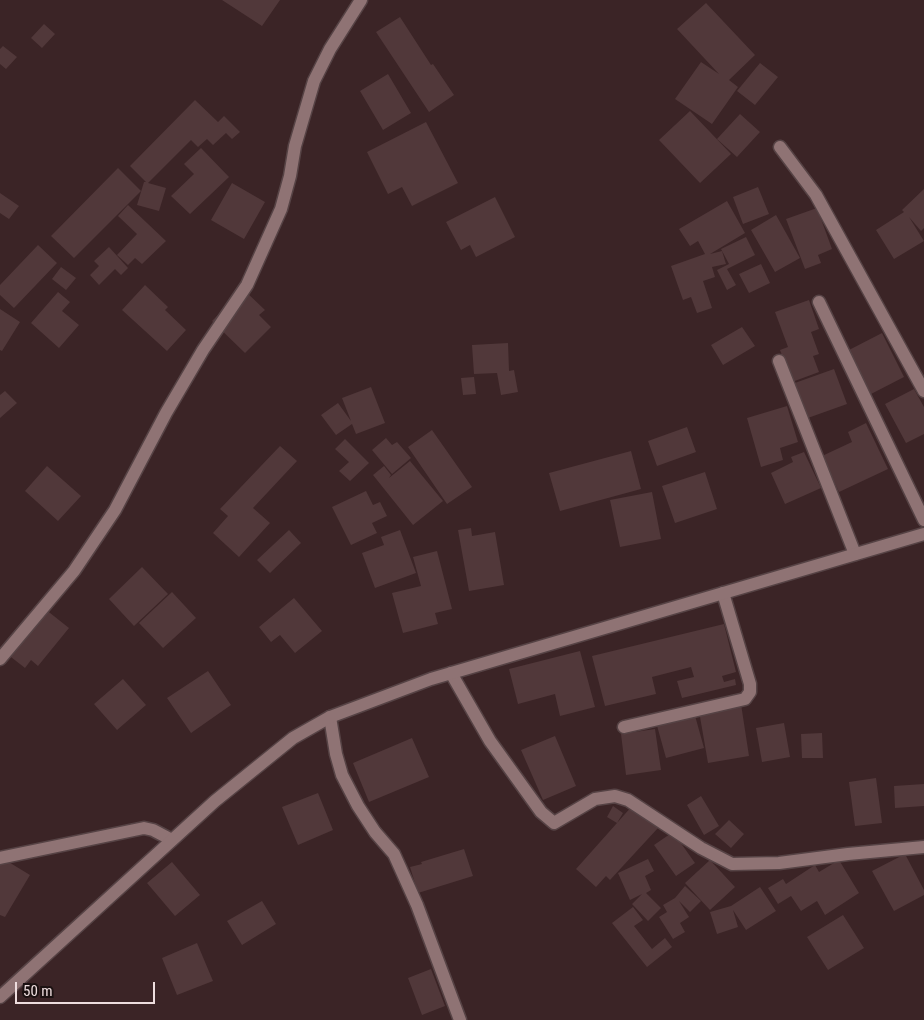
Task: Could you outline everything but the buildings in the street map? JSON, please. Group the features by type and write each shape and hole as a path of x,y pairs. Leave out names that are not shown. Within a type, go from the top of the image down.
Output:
{"street":[{"path":"0,659 74,570 115,510 198,358 247,285 281,209 290,176 297,137 314,81 330,49 361,0"},
{"path":"780,147 816,195 924,391"},
{"path":"819,302 924,520"},
{"path":"779,361 855,554"},
{"path":"0,997 215,800 293,738 330,717 451,673 924,534"},
{"path":"624,727 745,699 750,692 750,684 724,593"},
{"path":"451,673 490,741 541,812 554,823 594,799 616,796 628,800 701,848 732,864 779,863 924,847"},
{"path":"330,717 336,754 342,775 358,806 375,832 394,854 418,905 460,1020"},
{"path":"0,858 144,828 153,830 172,840"}]}
